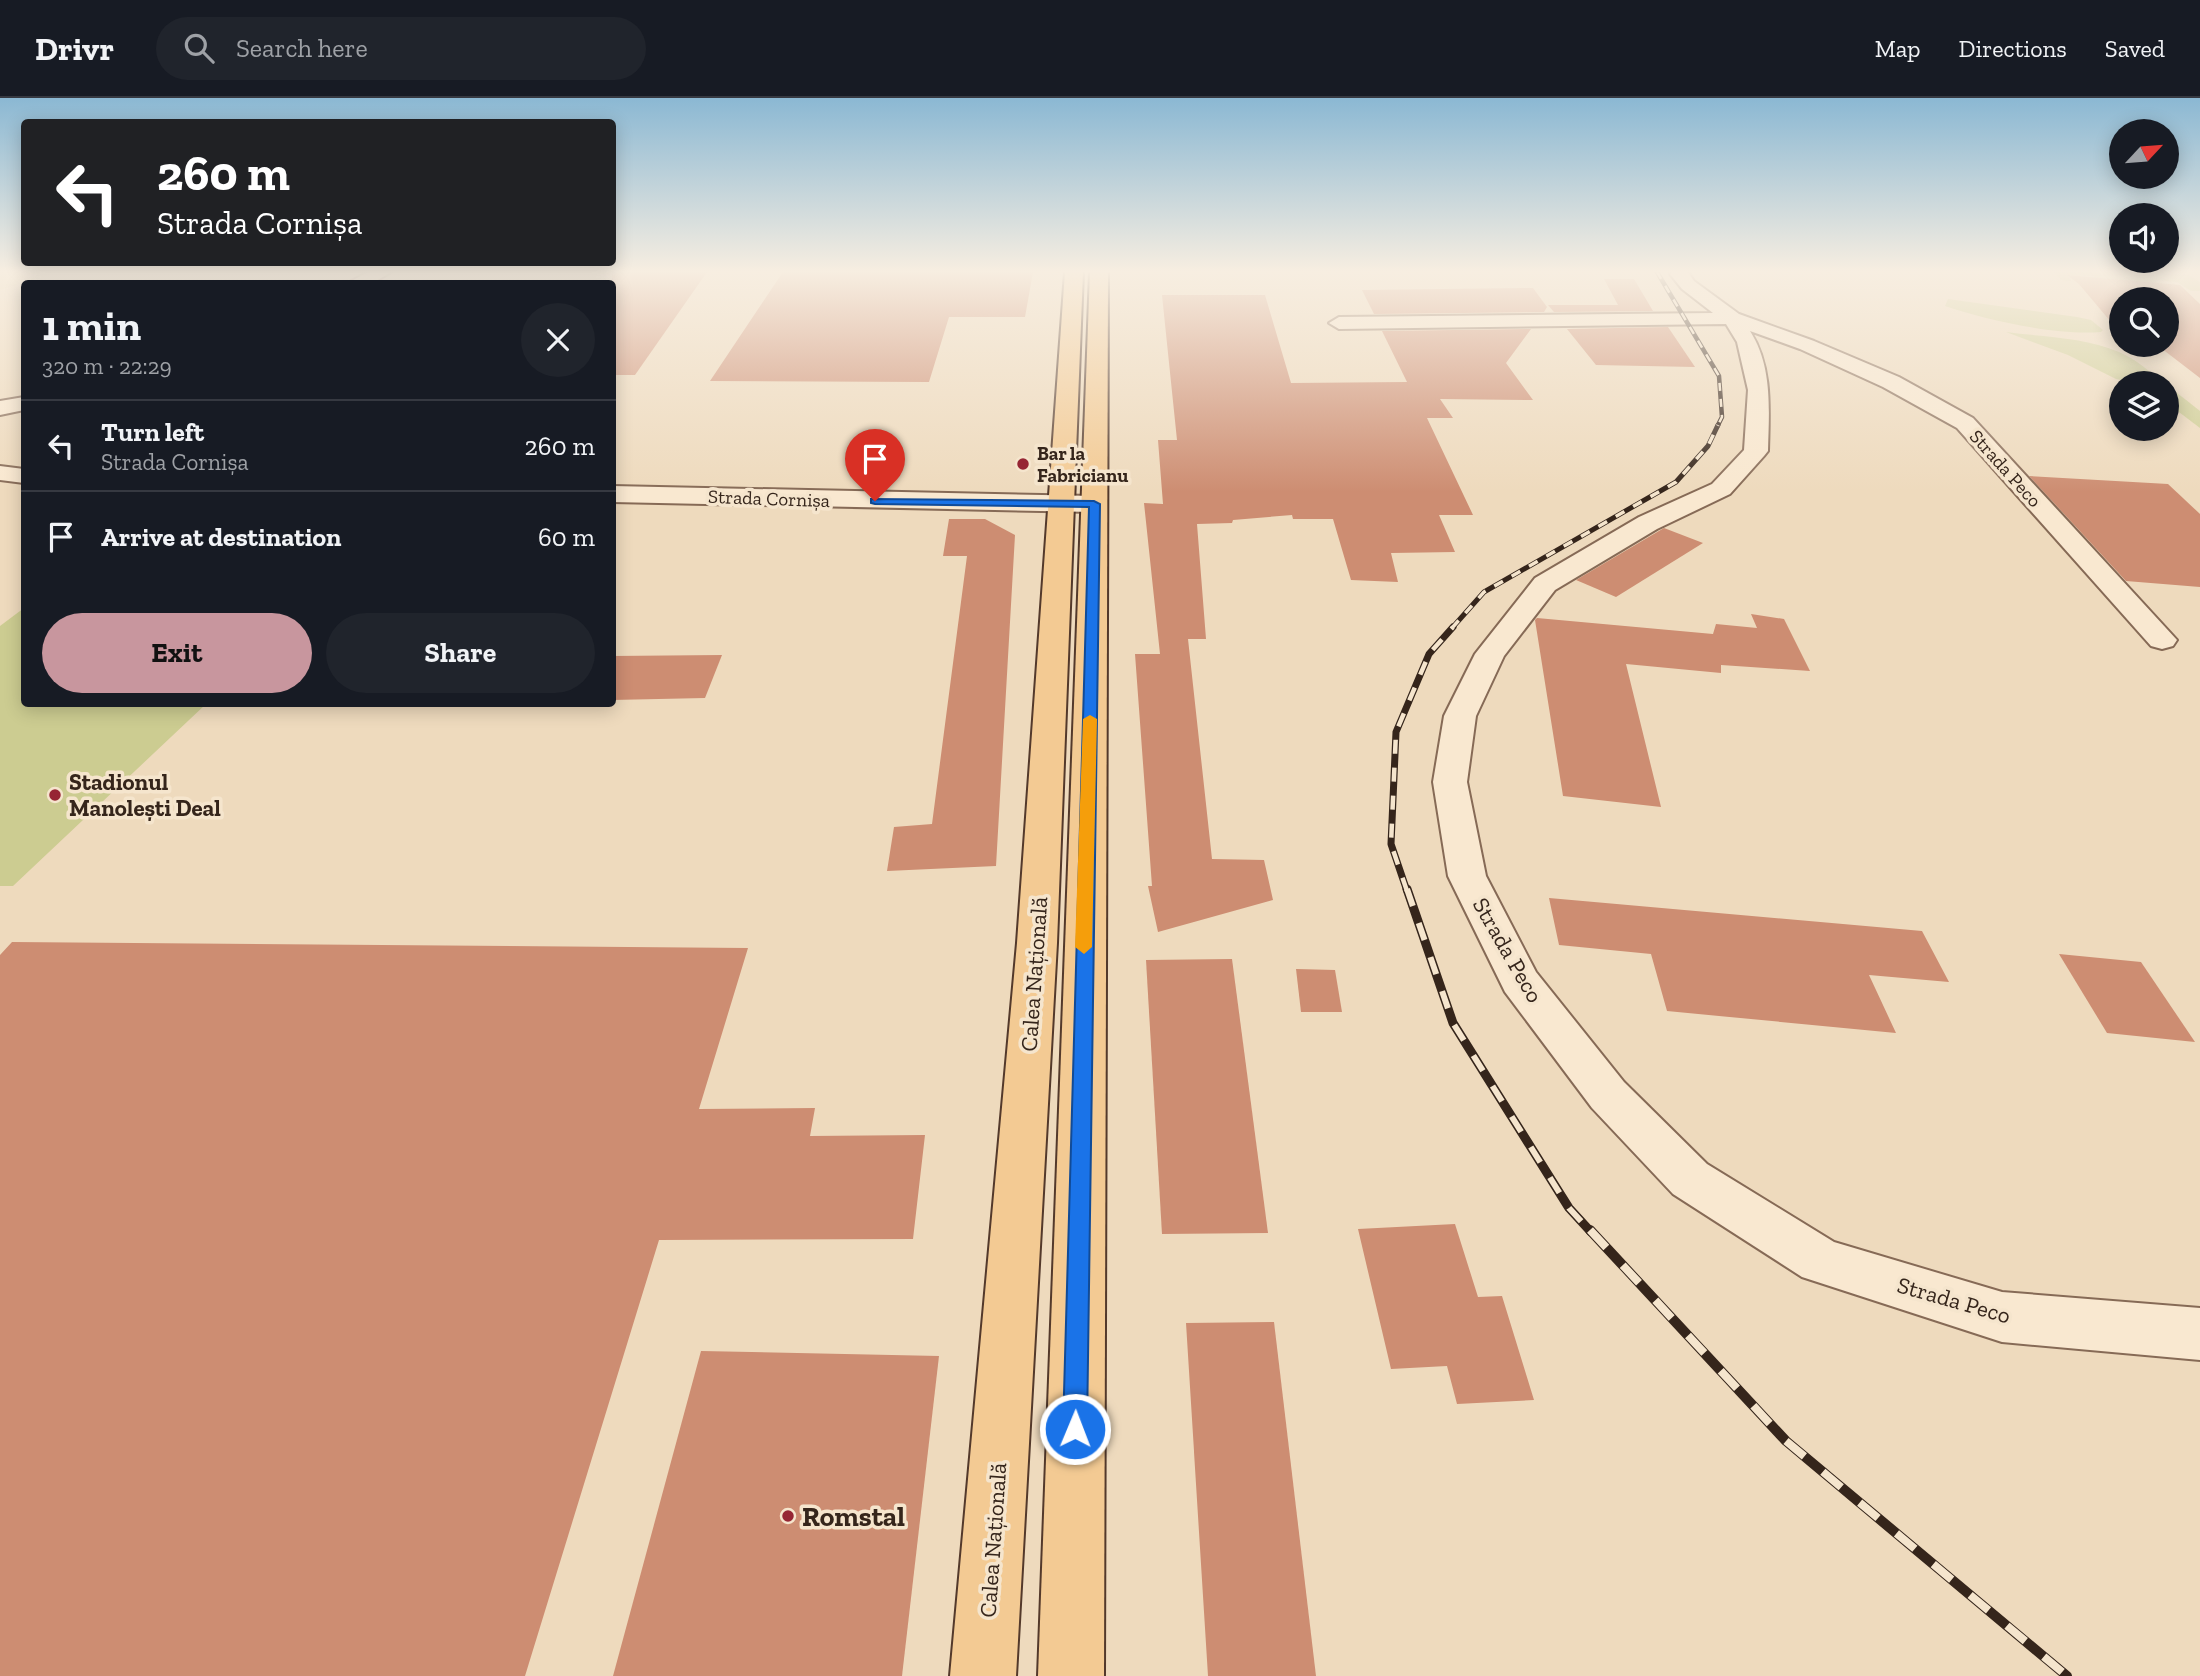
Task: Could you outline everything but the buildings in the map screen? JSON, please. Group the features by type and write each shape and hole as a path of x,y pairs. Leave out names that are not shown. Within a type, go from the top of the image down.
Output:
{"main road":[{"name":"Calea Națională","path":"1070,1676 1077,504 1075,346"},
{"name":"Calea Națională","path":"983,1676 1036,957 1092,346"}],"street":[{"name":"Strada Peco","path":"1748,346 1759,390 1756,451 1721,489 1648,523 1545,584 1490,654 1460,716 1450,782 1467,876 1520,981 1608,1094 1690,1180 1820,1261 2002,1317 2200,1334"},
{"name":"Strada Peco","path":"1808,346 1891,382 1965,422 2162,640"},
{"path":"0,408 21,404"},
{"path":"0,473 21,476"},
{"name":"Strada Cornișa","path":"616,494 1077,504"}],"green space":[{"path":"2043,346 2101,346 2109,348 2109,357 2129,357 2149,371 2109,371 2109,376"},
{"path":"2179,394 2200,411 2200,428 2179,412"},
{"name":"Stadionul Manolești Deal","path":"21,610 21,707 203,707 13,886 0,886 0,626"}],"railway":[{"path":"1701,346 1719,376 1722,417 1718,425"},
{"path":"1452,628 1484,592 1676,482 1708,446 1718,425"},
{"path":"1407,891 1391,844 1396,732 1429,654 1453,627"},
{"path":"1407,889 1453,1023 1569,1208 1591,1232"},
{"path":"1590,1230 1786,1441 2067,1676"}],"slow traffic":[{"path":"1084,947 1090,719"}],"place":[{"name":"Bar la Fabricianu","path":"1023,464"},
{"name":"Stadionul Manolești Deal","path":"55,795"},
{"name":"Romstal","path":"788,1516"}],"route":[{"path":"875,501 1094,504 1075,1429"}]}
